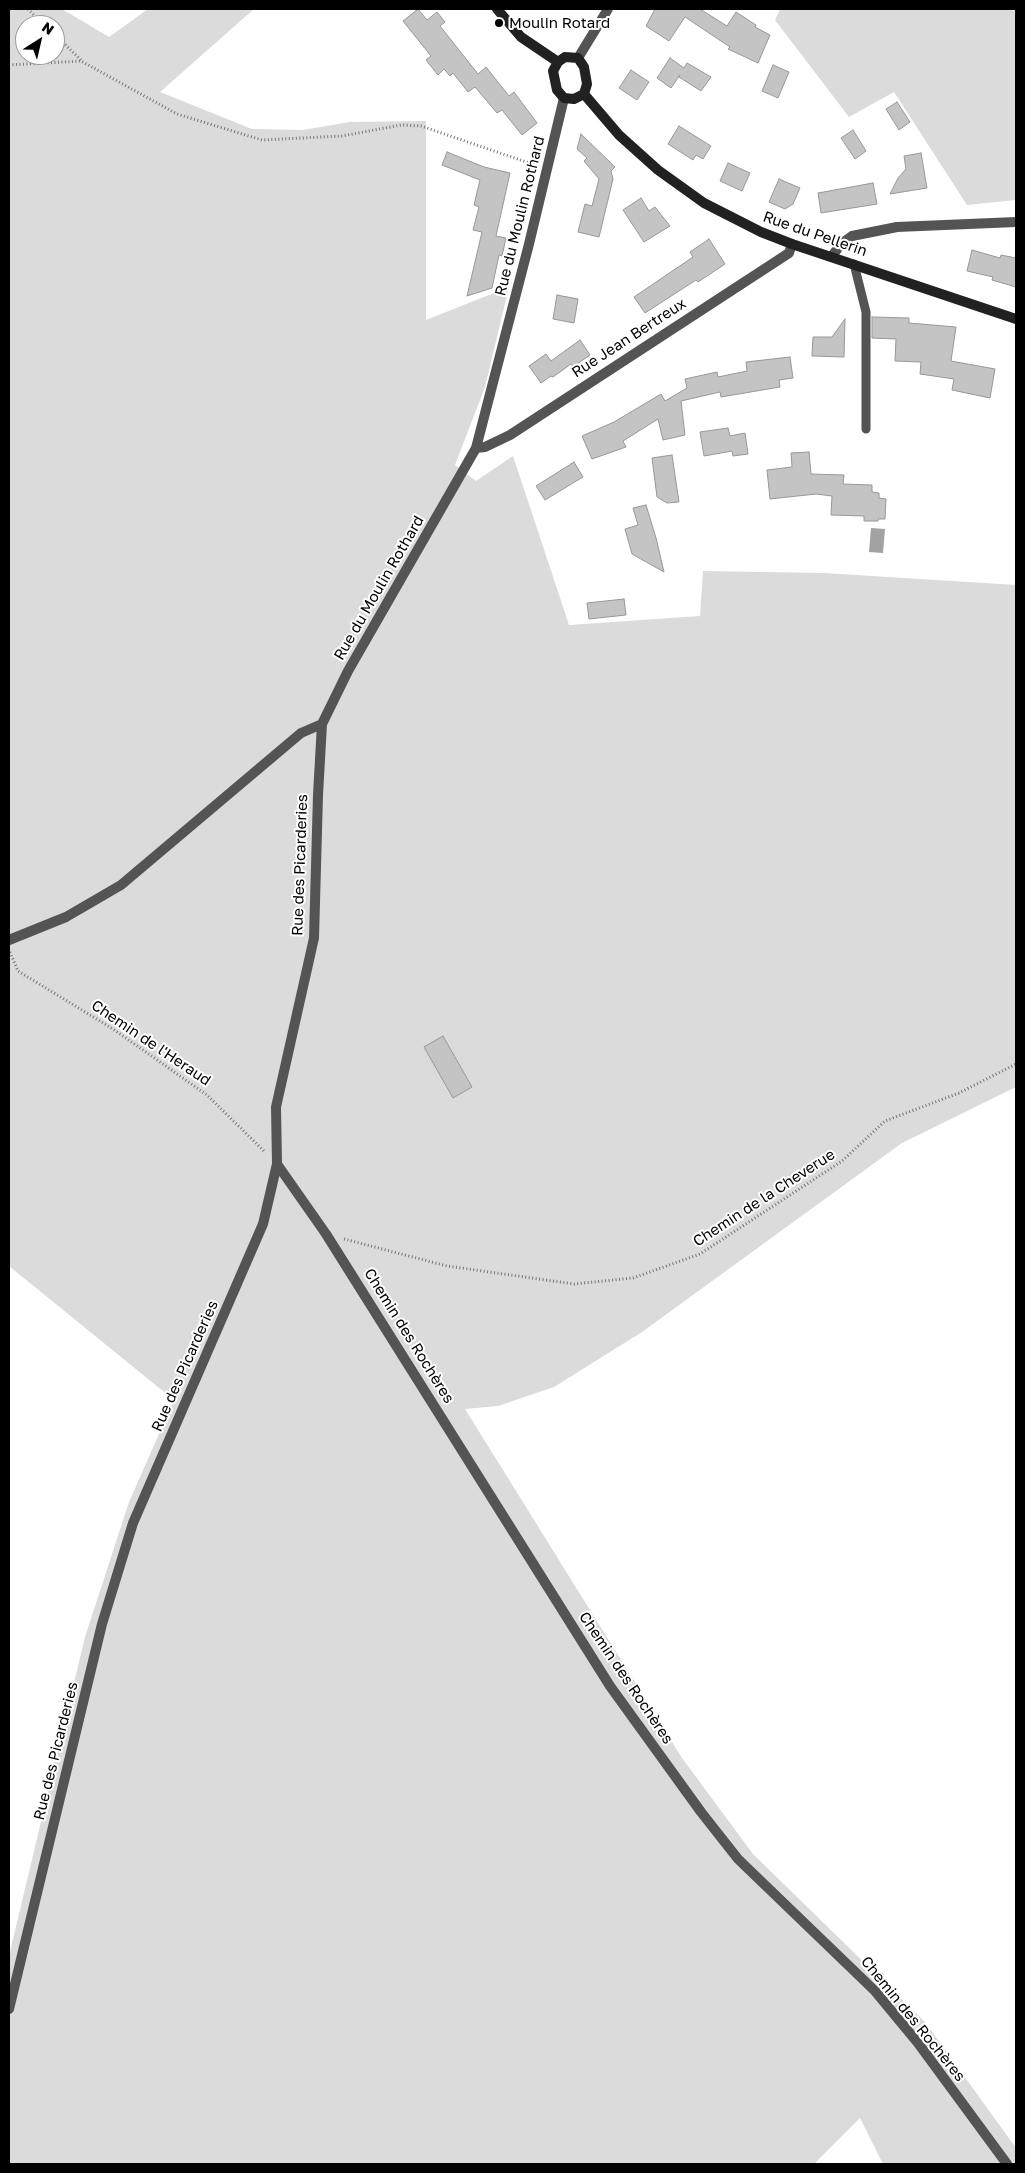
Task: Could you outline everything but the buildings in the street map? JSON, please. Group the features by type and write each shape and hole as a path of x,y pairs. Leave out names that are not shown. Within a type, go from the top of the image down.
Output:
{"main road":[{"path":"497,9 521,37 558,62"},
{"path":"565,57 578,58 584,67 588,84 584,94 574,99 564,98 557,90 553,71 558,62 565,57"},
{"name":"Rue du Pellerin","path":"584,94 619,135 666,176 704,203 761,232 792,244 1016,319"}],"street":[{"path":"578,58 608,9"},
{"name":"Rue du Moulin Rothard","path":"322,724 348,671 476,448 506,336 564,98"},
{"path":"832,256 841,244 852,236 898,226 1016,222"},
{"name":"Rue Jean Bertreux","path":"476,448 485,447 510,435 789,253 792,244"},
{"path":"9,940 66,917 122,885 301,733 322,724"},
{"name":"Rue des Picarderies","path":"9,2009 102,1624 133,1523 263,1224 277,1164 276,1107 314,938 322,724"},
{"name":"Chemin des Rochères","path":"277,1164 326,1234 610,1686 701,1812 738,1859 875,1991 918,2043 1007,2164"}],"lane":[{"path":"854,264 866,312 866,429"}],"path":[{"path":"65,45 81,61 177,114 262,140 342,136 401,125 421,126 547,169"},
{"path":"9,65 81,61"},
{"name":"Chemin de l'Heraud","path":"9,949 18,971 113,1029 207,1095 277,1164"},
{"name":"Chemin de la Cheverue","path":"326,1234 447,1266 574,1284 633,1278 700,1254 842,1161 884,1122 959,1093 1016,1064"}],"shaded area":[{"path":"9,9 62,9 109,37 148,9 254,9 160,92 252,129 303,130 350,122 426,121 426,320 509,287 485,387 455,465 476,481 513,456 569,625 700,616 703,571 824,573 1016,585 1016,1087 902,1143 642,1332 554,1387 498,1406 465,1409 682,1758 753,1854 925,2022 1016,2148 1016,2164 883,2164 860,2118 814,2164 9,2164 9,1956 85,1637 129,1502 174,1400 9,1266"},
{"path":"780,9 1016,9 1016,200 967,205 894,92 849,117 775,20"},
{"path":"871,528 885,529 883,553 869,552"}],"place":[{"name":"Moulin Rotard","path":"499,23"}]}
